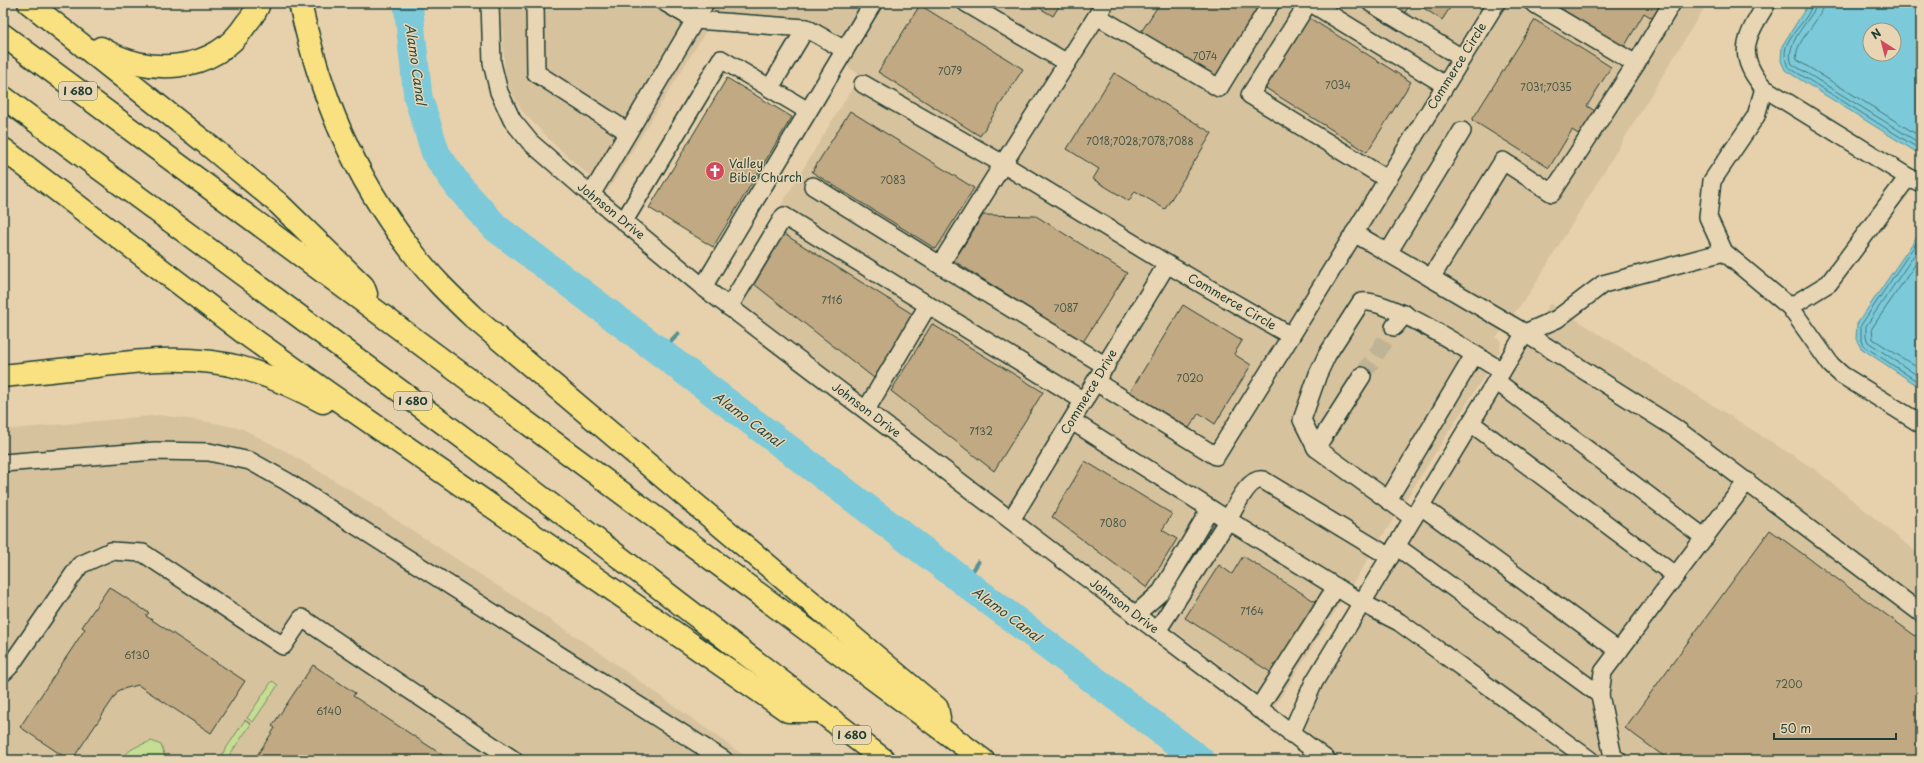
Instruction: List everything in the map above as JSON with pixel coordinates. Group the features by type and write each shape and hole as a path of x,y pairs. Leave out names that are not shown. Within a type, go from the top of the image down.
{"highway":[{"path":"32,5 112,55 134,64 163,67 187,65 215,54 240,34 259,3"},
{"path":"300,3 310,50 343,140 362,178 386,216 411,251 440,285 473,317 937,708 941,729"},
{"path":"32,5 278,203 363,286 370,306"},
{"name":"I 680","path":"6,38 983,760"},
{"name":"I 680","path":"3,97 477,448 884,760"},
{"path":"3,149 243,332 457,484 788,711 820,711"},
{"path":"3,376 136,361 171,359 205,361 239,367 269,377 322,402 457,484"}],"street":[{"name":"Johnson Drive","path":"490,3 492,63 499,92 512,120 530,142 591,195 703,287 1327,760"},
{"path":"535,3 536,73 628,132"},
{"path":"666,3 695,20 806,28 845,50"},
{"path":"591,195 705,3"},
{"path":"703,287 873,3"},
{"path":"966,3 1066,63"},
{"path":"940,265 1101,9 1219,88 1271,3"},
{"path":"1308,3 1250,95 1387,179"},
{"path":"1311,3 1445,85"},
{"path":"1371,3 1462,58"},
{"name":"Commerce Circle","path":"863,84 1003,164 1168,264 1291,336 1496,3"},
{"path":"1533,3 1636,64"},
{"path":"1430,278 1503,161 1552,193 1636,64 1672,3"},
{"path":"1767,3 1749,33 1745,52 1755,78 1764,88 1914,180 1829,283 1790,307"},
{"path":"770,88 806,28"},
{"path":"624,221 721,59 808,111"},
{"path":"1764,88 1756,116 1712,181 1708,217 1724,252 1790,307 1831,365 1842,375 1921,424"},
{"path":"1388,253 1462,131"},
{"path":"813,186 1106,366"},
{"path":"729,306 784,216 1084,401"},
{"path":"1354,233 1525,333 1675,428 1921,613"},
{"path":"1291,734 1314,682 1525,333 1557,319 1603,284 1724,252"},
{"name":"Commerce Drive","path":"1011,520 1168,264"},
{"path":"1619,651 1417,512 1388,500 1316,448 1302,420 1318,374 1327,355 1361,302 1368,300 1400,321 1474,355 1705,538"},
{"path":"866,410 928,305"},
{"path":"1096,382 1216,456 1291,336"},
{"path":"1388,500 1474,355"},
{"path":"1316,448 1362,376"},
{"path":"1072,421 1362,603 1399,622 1590,760"},
{"path":"1471,423 1676,576"},
{"path":"3,463 155,451 209,452 250,461 286,480 724,760"},
{"path":"1157,631 1250,484 1256,480 1263,480 1393,551 1600,695"},
{"path":"1614,759 1600,695 1603,672 1747,481"},
{"path":"1135,615 1161,592 1210,508"},
{"path":"3,673 10,666 80,566 111,551 143,553 283,646 302,618 514,760"},
{"path":"1258,708 1336,586"}],"shaded area":[{"path":"501,3 1707,3 1531,291 1496,338 1501,340 1500,351 1275,706 726,296 860,75 794,29 706,31 607,192 557,147 521,110 505,80"},
{"path":"1550,303 1816,470 1921,556 1921,760 1342,760 1297,727"},
{"path":"160,415 210,422 243,429 287,452 347,488 589,645 750,760 3,760 3,430"}],"green space":[{"path":"272,681 278,685 253,722 247,718"},
{"path":"245,720 251,724 226,760 221,756"},
{"path":"152,741 161,745 166,760 122,760 131,750"}],"water":[{"path":"1809,3 1921,3 1921,155 1785,70 1781,61 1782,46"},
{"path":"1921,231 1921,388 1861,348 1856,339 1857,324"}],"building":[{"path":"1031,3 1061,3 1053,16"},
{"path":"1160,3 1265,3 1217,79 1141,32"},
{"path":"1381,3 1412,3 1402,16"},
{"path":"1416,3 1453,3 1442,20"},
{"path":"1546,3 1666,3 1655,20 1644,13 1623,49"},
{"path":"920,5 1023,69 980,136 878,72"},
{"path":"1308,17 1411,82 1367,152 1264,87"},
{"path":"1535,20 1611,67 1587,106 1598,113 1583,137 1572,130 1549,168 1472,120"},
{"path":"1114,73 1212,133 1165,209 1135,191 1129,201 1093,179 1099,169 1067,149"},
{"name":"Valley Bible Church","path":"727,78 792,117 713,247 649,208"},
{"path":"850,111 974,188 936,249 812,172"},
{"path":"983,215 1036,216 1127,273 1083,342 954,261"},
{"path":"784,234 914,315 874,378 754,284"},
{"path":"1183,305 1242,341 1234,354 1251,365 1215,424 1199,413 1189,428 1130,392"},
{"path":"932,324 1043,392 994,471 891,391"},
{"path":"1085,461 1172,514 1162,530 1177,539 1147,588 1052,517"},
{"path":"1770,530 1921,640 1921,760 1669,760 1625,728"},
{"path":"1243,556 1319,604 1275,675 1185,618 1219,565 1232,574"},
{"path":"109,587 149,613 146,616 245,681 211,733 138,685 119,690 72,760 69,760 20,727 85,629 82,627"},
{"path":"313,665 355,693 353,696 450,760 254,760 275,728 272,726"}],"waterway":[{"name":"Alamo Canal","path":"408,3 418,97 436,154 459,187 496,228 1200,760"},
{"path":"660,352 678,334"},
{"path":"965,582 978,562"}],"tunnel":[{"path":"1362,376 1394,327"}],"place":[{"name":"Valley Bible Church","path":"715,171"}]}
